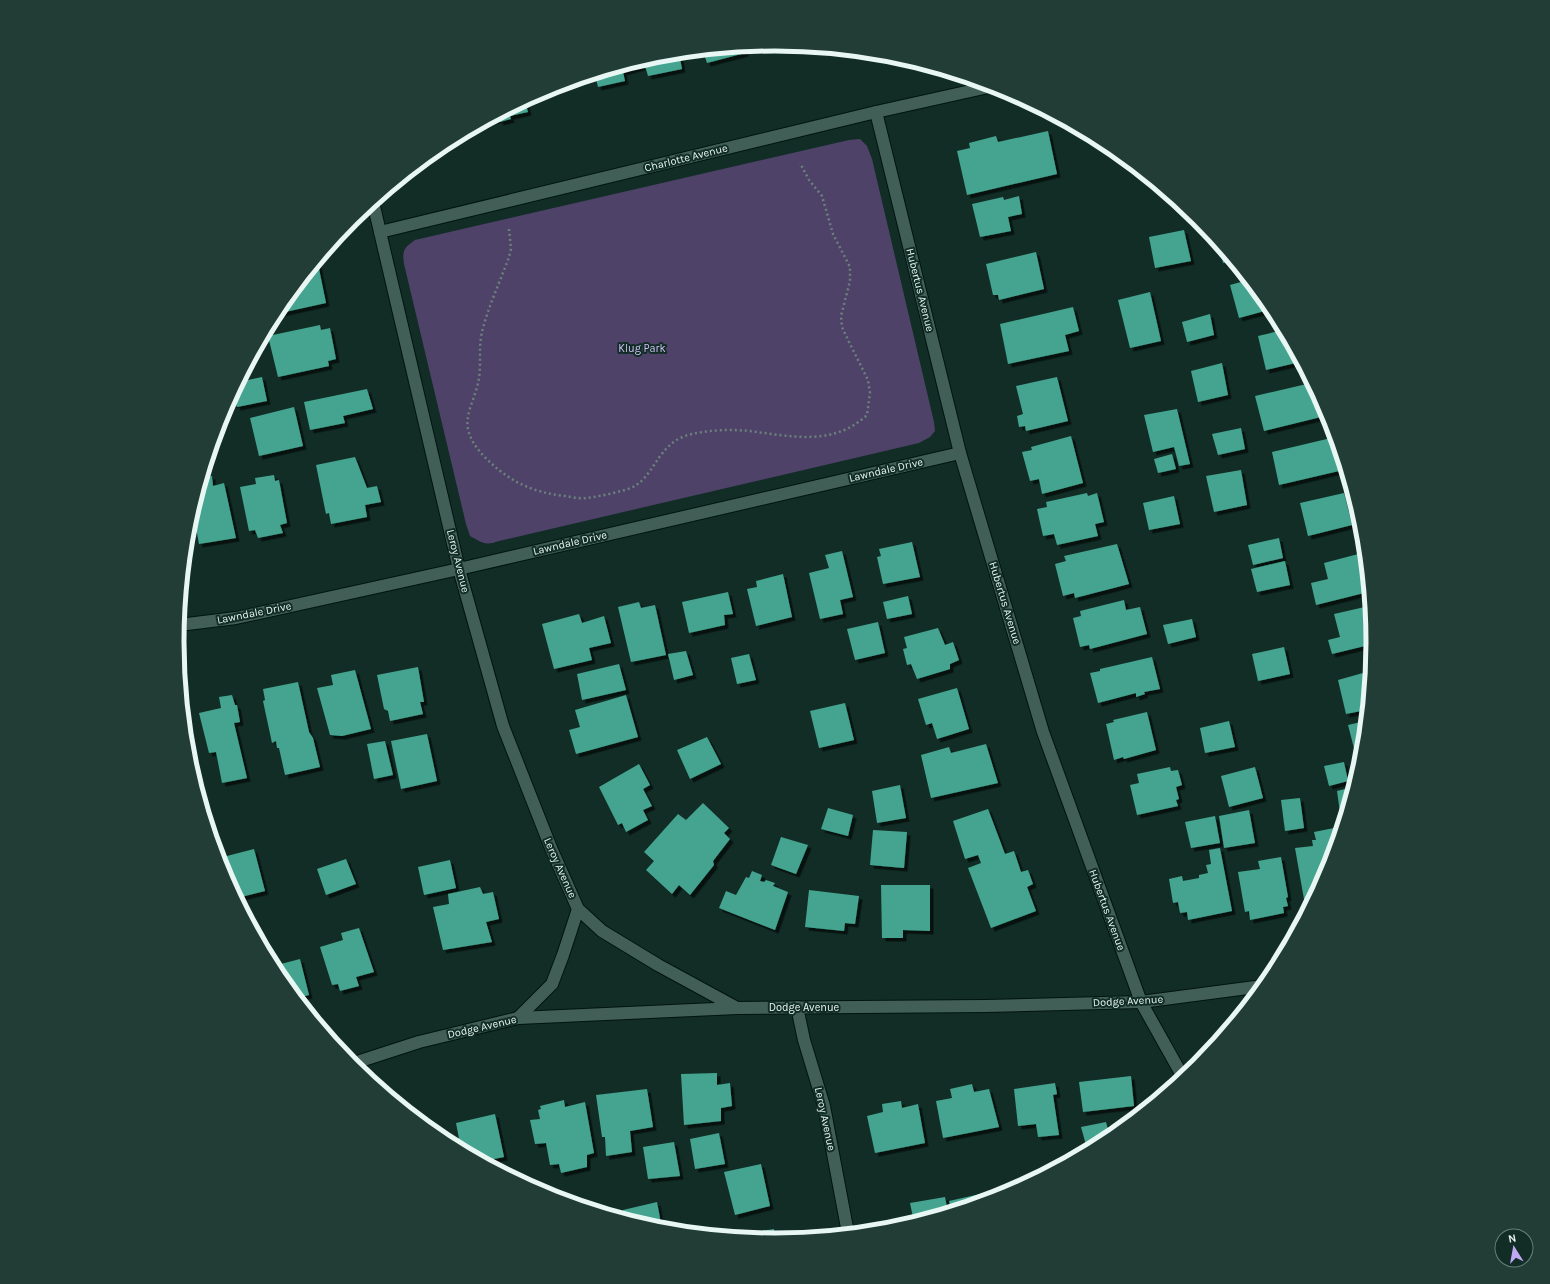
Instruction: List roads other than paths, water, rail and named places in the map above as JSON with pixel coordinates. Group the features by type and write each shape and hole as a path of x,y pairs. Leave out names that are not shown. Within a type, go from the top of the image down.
{"street":[{"name":"Charlotte Avenue","path":"380,232 876,112 982,89"},
{"name":"Hubertus Avenue","path":"876,112 960,453 1043,732 1141,1002 1180,1072"},
{"name":"Leroy Avenue","path":"374,208 459,569 503,726 551,848 578,909 602,931 658,965 737,1008"},
{"name":"Lawndale Drive","path":"184,624 236,618 459,569 960,453"},
{"name":"Leroy Avenue","path":"518,1018 552,984 578,909"},
{"name":"Dodge Avenue","path":"359,1062 419,1042 518,1018 737,1008 994,1006 1141,1002 1254,987"},
{"name":"Leroy Avenue","path":"797,1007 804,1040 824,1106 847,1229"}],"park label":[{"name":"Klug Park","path":"642,348"}]}
